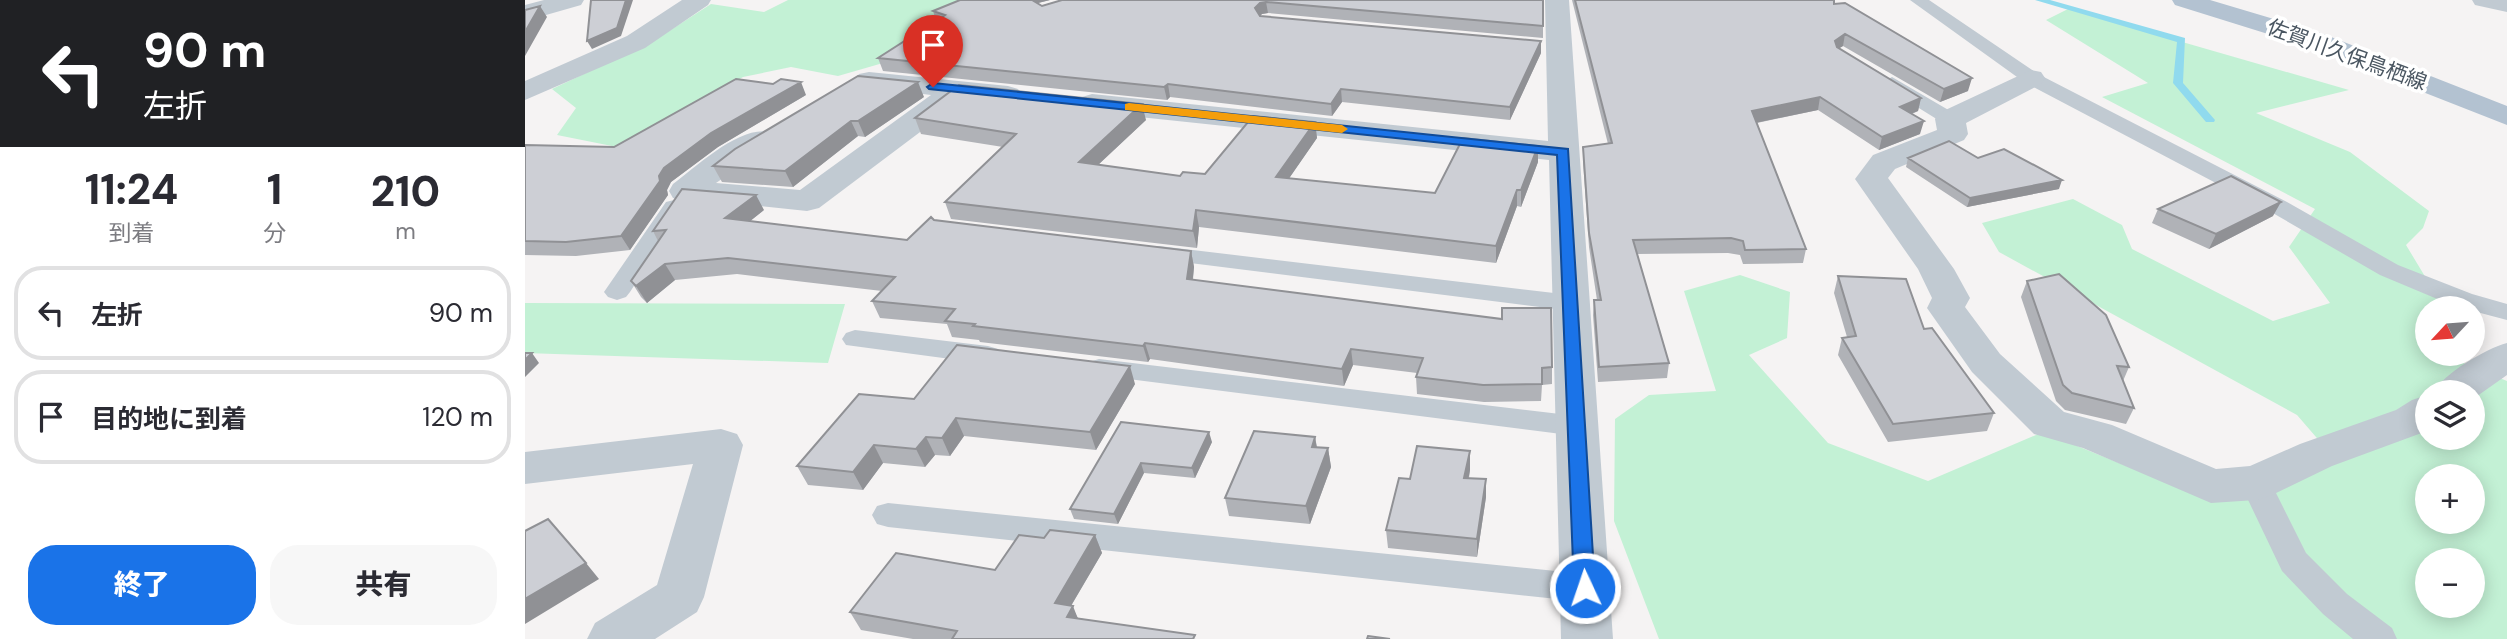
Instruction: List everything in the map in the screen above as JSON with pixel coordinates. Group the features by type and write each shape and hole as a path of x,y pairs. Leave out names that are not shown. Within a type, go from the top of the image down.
{"main road":[{"name":"佐賀川久保鳥栖線","path":"2184,0 2312,39 2507,116"}],"street":[{"path":"525,13 572,0"},
{"path":"525,91 636,42 699,0"},
{"path":"1557,0 1553,46 1563,152 1587,639"},
{"path":"2484,0 2507,5"},
{"path":"2031,78 1950,119 1954,134 1884,162 1871,179 1892,203 1915,240 1942,275 1951,298 1946,308 1986,363 2049,423 2097,436 2167,464 2211,486 2256,483 2316,455 2415,418"},
{"path":"848,86 859,79 1563,152"},
{"path":"684,191 807,201 958,89"},
{"path":"684,191 731,156 778,128"},
{"path":"2471,380 2507,356"},
{"path":"525,468 721,445 679,597 613,639"}],"lane":[{"path":"1918,0 2031,78 2163,149 2279,206 2389,270 2463,300 2507,312"},
{"path":"1879,75 1950,119"},
{"path":"617,292 684,191"},
{"path":"1129,250 1571,303"},
{"path":"855,339 1008,357"},
{"path":"1077,366 1577,426"},
{"path":"2256,483 2294,562 2335,604 2379,639"},
{"path":"888,515 1585,588"}],"green space":[{"path":"788,0 967,0 940,14 883,63 838,76 791,67 743,77 617,147 557,135 576,108 552,89 652,42 711,4 764,12"},
{"path":"2068,9 2349,90 2256,113 2350,152 2429,211 2423,228 2406,245 2437,296 2415,296 2415,366 2471,366 2507,381 2507,639 1659,639 1614,521 1615,419 1649,395 1716,391 1684,291 1740,275 1790,292 1787,338 1749,355 1828,443 1928,481 2043,432 2200,496 2335,459 2297,415 1999,252 1982,223 2073,199 2122,225 2132,249 2273,321 2330,303 2289,247 2315,209 2102,97 2148,83 2046,20"},
{"path":"525,303 845,304 828,363 525,353"}],"building":[{"path":"591,0 626,0 617,28 587,41"},
{"path":"960,0 1032,0 1042,6 1062,0 1543,0 1543,26 1266,2 1255,8 1260,16 1541,41 1510,107 1341,89 1331,104 1168,84 1164,87 878,58 945,15 933,11"},
{"path":"1575,0 1834,0 1834,4 1845,3 1972,78 1944,89 1845,34 1835,41 1837,47 1921,98 1900,107 1924,121 1882,137 1820,97 1752,111 1806,249 1745,250 1743,241 1731,238 1633,240 1669,363 1599,367 1594,300 1601,300 1589,233 1583,147 1612,143"},
{"path":"540,6 525,32 525,10"},
{"path":"858,76 918,82 858,121 851,121 785,171 713,166 735,149"},
{"path":"736,79 773,84 781,79 801,82 711,133 664,168 659,176 660,181 621,236 566,242 525,241 525,145 614,147"},
{"path":"959,85 1142,104 1079,162 1180,176 1183,172 1205,174 1253,116 1315,122 1276,177 1435,193 1463,138 1538,146 1521,190 1517,190 1496,246 1196,210 1193,231 945,202 1016,134 915,118"},
{"path":"1949,141 1978,158 2004,149 2062,180 1970,198 1908,158"},
{"path":"2231,176 2281,202 2216,234 2158,209"},
{"path":"682,189 756,195 725,218 907,240 931,217 934,220 1191,251 1187,279 1502,319 1502,308 1551,308 1552,367 1542,368 1542,384 1483,385 1416,377 1423,358 1351,349 1342,369 1145,343 1143,346 973,326 975,324 945,321 955,309 872,301 895,277 728,258 665,264 636,286 631,281 666,230 653,231"},
{"path":"2059,274 2106,315 2129,367 2117,366 2134,408 2072,393 2063,385 2027,281"},
{"path":"1838,276 1906,279 1924,329 1932,328 1994,413 1893,424 1842,338 1856,336"},
{"path":"957,345 1130,366 1090,432 956,418 942,438 926,437 916,449 874,445 853,472 797,466 859,394 914,399"},
{"path":"1121,422 1209,432 1192,468 1141,463 1114,514 1070,509"},
{"path":"1254,431 1315,437 1312,447 1328,448 1306,506 1225,498"},
{"path":"1417,446 1470,451 1464,478 1486,479 1477,539 1386,530 1399,478 1410,479"},
{"path":"548,519 586,563 525,599 525,531"},
{"path":"1050,530 1095,535 1055,603 1073,606 1067,617 1195,635 1193,639 952,639 957,631 850,612 896,553 995,570 1019,535 1044,538"},
{"path":"1368,636 1390,639 1367,639"}],"waterway":[{"path":"2040,0 2182,40 2178,83 2210,120"}],"slow traffic":[{"path":"1129,107 1342,129"}],"route":[{"path":"933,87 1563,152 1585,588"}]}
